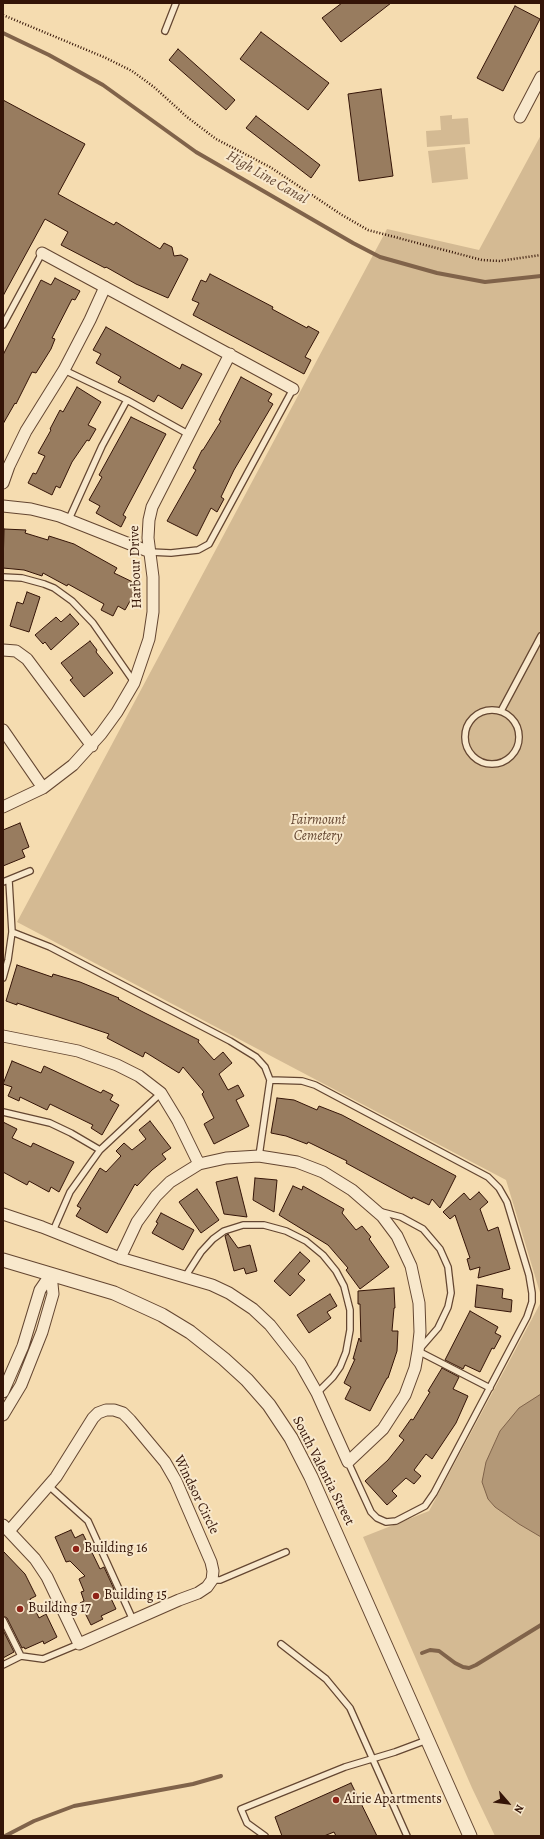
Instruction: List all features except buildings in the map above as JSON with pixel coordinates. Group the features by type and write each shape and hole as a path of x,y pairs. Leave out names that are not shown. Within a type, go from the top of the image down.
{"street":[{"path":"520,117 541,77"},
{"path":"42,252 293,389"},
{"path":"3,483 9,466 26,431 64,370 105,287"},
{"name":"Harbour Drive","path":"3,807 43,788 66,770 92,746 111,721 134,683 148,639 152,612 153,577 148,526 152,507 230,354"},
{"path":"3,506 31,509 69,519 150,552"},
{"path":"3,650 16,651 27,659 92,746"},
{"path":"3,730 43,788"},
{"path":"3,1036 63,1047 101,1059 133,1072 161,1093 178,1121 198,1164"},
{"path":"3,1214 53,1231 120,1258 185,1277 224,1291 260,1315 292,1353 317,1393 348,1462 374,1439 392,1418 410,1382 418,1351 420,1315 415,1280 401,1244 392,1229 376,1210 352,1190 323,1172 297,1162 259,1156 226,1158 198,1164 170,1182 156,1196 137,1222 120,1258"},
{"name":"South Valentia Street","path":"3,1260 128,1299 176,1323 224,1358 247,1380 269,1405 291,1438 311,1478 470,1836"},
{"path":"3,1392 18,1357 40,1290 51,1274"},
{"path":"3,1415 15,1398 31,1362 53,1294 51,1274"},
{"name":"Windsor Circle","path":"6,1528 49,1486 93,1418 98,1413 106,1410 114,1410 122,1413 139,1430 165,1462 176,1481 211,1562 213,1571 212,1580"},
{"path":"6,1528 35,1559 47,1577 79,1644 198,1593 207,1587 212,1580"}],"lane":[{"path":"165,31 176,3"},
{"path":"3,324 42,252"},
{"path":"64,370 127,400 188,434"},
{"path":"150,552 171,553 198,550 209,544 293,389"},
{"path":"69,519 102,446 127,400"},
{"path":"3,577 22,578 44,584 54,588 72,601 93,623 134,683"},
{"path":"501,711 541,636"},
{"path":"492,709 501,711 512,718 519,730 520,739 518,748 513,756 496,764 487,764 478,761 471,755 467,748 465,731 468,723 474,716 483,711 492,709"},
{"path":"3,978 8,960 12,932 6,881 30,871"},
{"path":"12,932 50,947 246,1049 256,1057 265,1067 270,1080 259,1156"},
{"path":"270,1080 302,1081 315,1085 483,1175 499,1188 507,1202 529,1275 532,1302 527,1317 431,1498 417,1511 392,1522 377,1518 371,1512 348,1462"},
{"path":"53,1231 70,1192 100,1150 161,1093"},
{"path":"3,1112 50,1123 72,1133 100,1150"},
{"path":"376,1210 401,1217 422,1229 440,1249 448,1267 451,1289 448,1307 438,1328 418,1351 490,1388"},
{"path":"185,1277 201,1252 213,1238 224,1231 243,1225 264,1225 286,1231 306,1241 322,1255 336,1271 344,1286 350,1310 350,1330 346,1352 340,1367 333,1377 317,1393"},
{"path":"18,1357 31,1362"},
{"path":"49,1486 88,1521 133,1620"},
{"path":"212,1580 220,1580 286,1552"},
{"path":"3,1620 21,1656"},
{"path":"3,1666 21,1656 43,1659 79,1644"},
{"path":"282,1644 319,1673 335,1689 355,1718 407,1836"},
{"path":"265,1836 247,1823 241,1809 345,1767 427,1740"}],"path":[{"path":"3,15 106,58 132,71 150,84 186,117 216,139 270,167 336,211 368,230 482,260 499,260 541,254"}],"green space":[{"path":"452,115 452,119 468,118 470,144 427,147 426,131 441,130 440,116"},
{"name":"Fairmount Cemetery","path":"541,135 541,1296 506,1180 17,922 387,229 479,250"},
{"path":"465,147 468,179 432,183 428,151"},
{"path":"541,1302 541,1836 495,1836 472,1788 363,1537 429,1511"}],"shaded area":[{"path":"541,1394 541,1537 495,1507 488,1499 482,1482 486,1462 500,1431 519,1408"}],"waterway":[{"name":"High Line Canal","path":"3,33 49,55 103,85 196,152 353,243 380,257 437,273 485,282 541,276"},
{"path":"422,1653 430,1650 439,1651 455,1663 469,1668 541,1625"},
{"path":"5,1836 34,1821 74,1806 193,1784 221,1776"}],"place":[{"name":"Building 16","path":"76,1549"},
{"name":"Building 15","path":"96,1596"},
{"name":"Building 17","path":"20,1609"},
{"name":"Airie Apartments","path":"336,1800"}]}
